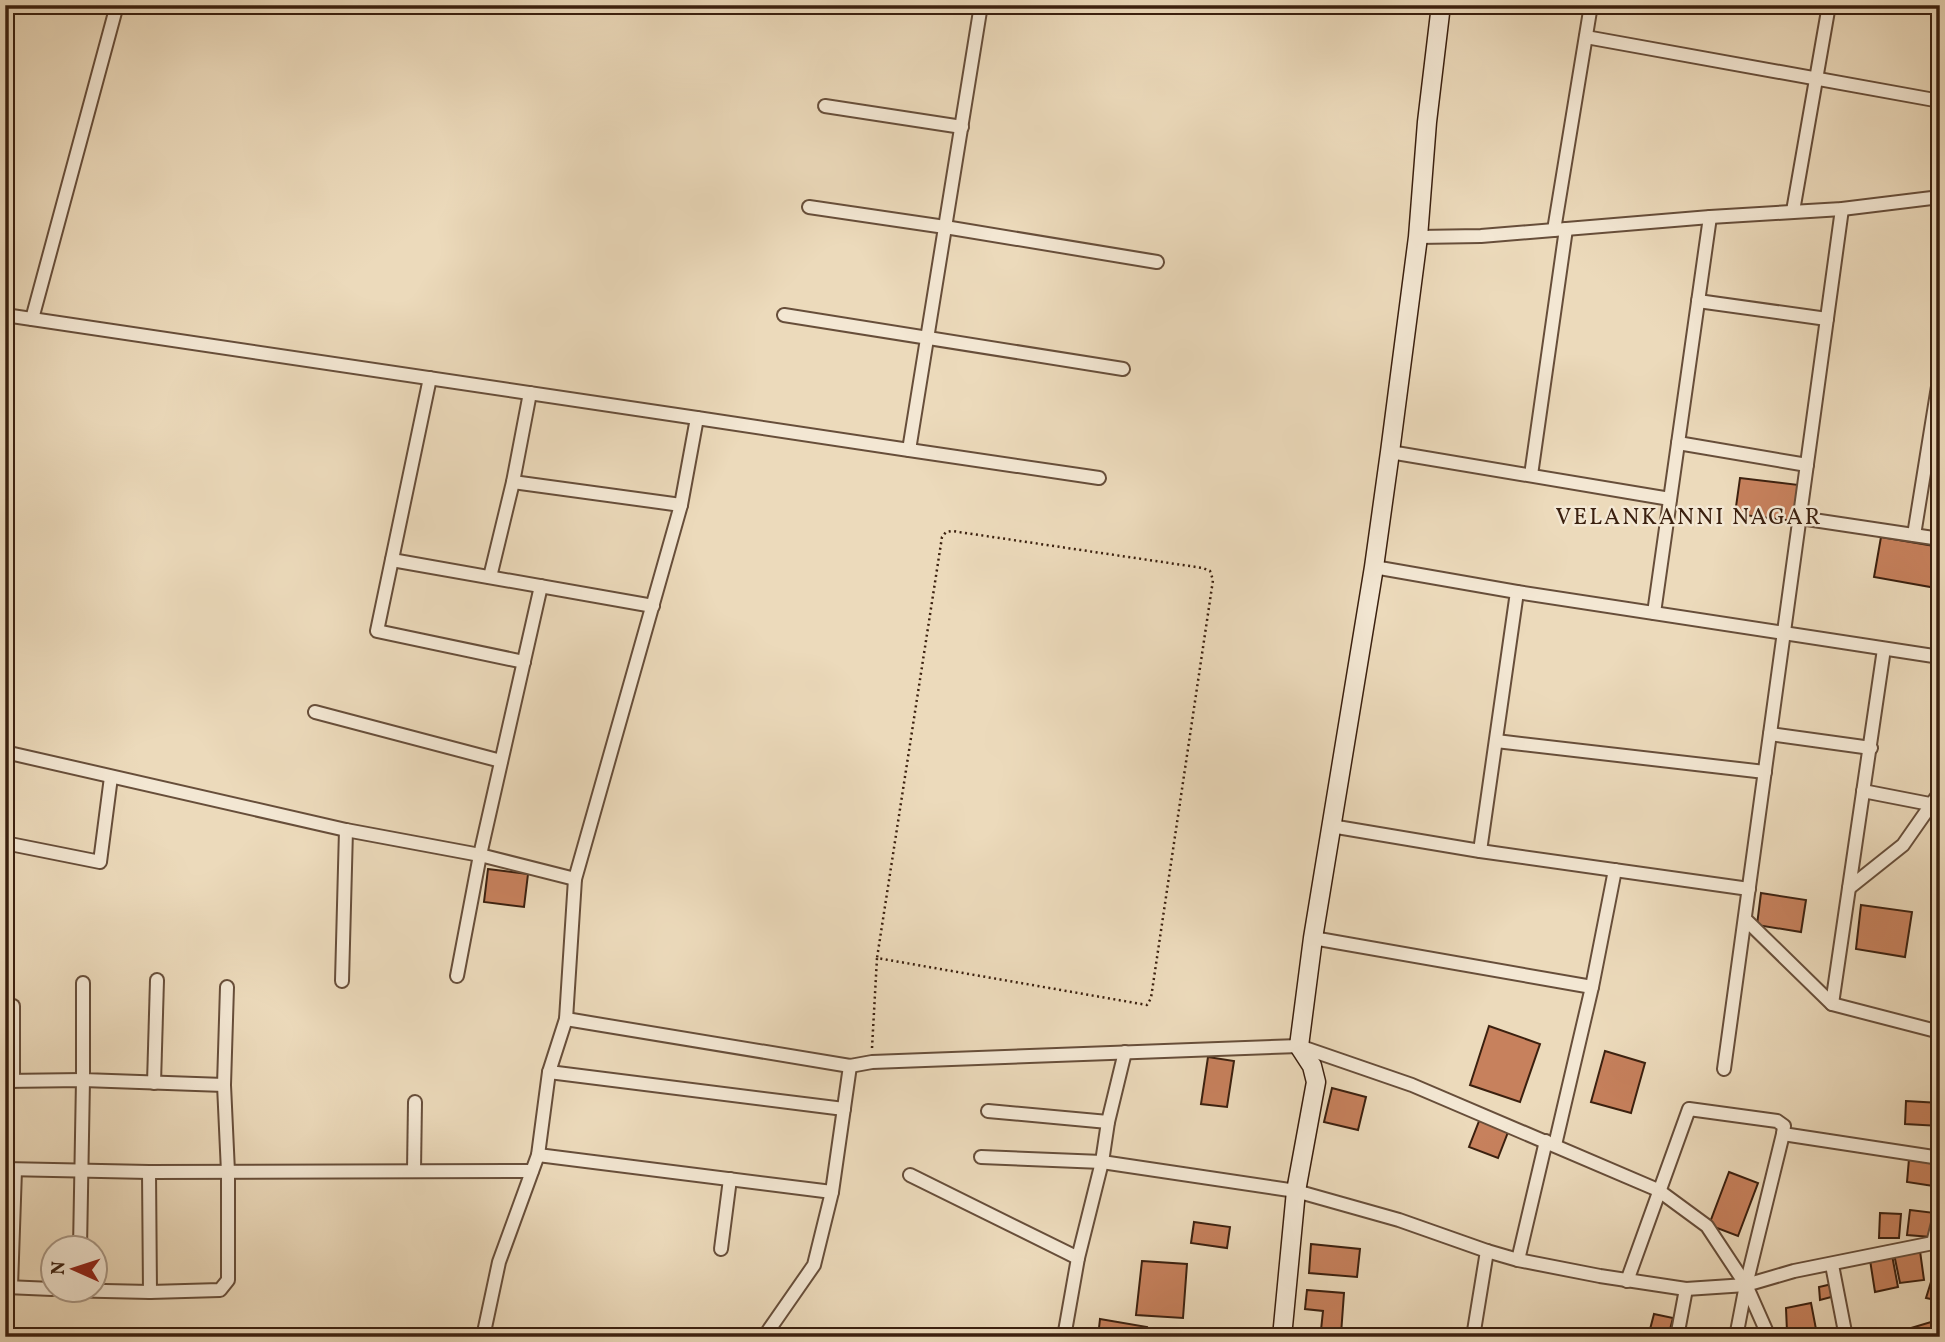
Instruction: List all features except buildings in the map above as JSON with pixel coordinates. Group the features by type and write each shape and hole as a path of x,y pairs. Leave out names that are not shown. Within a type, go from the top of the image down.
{"main road":[{"path":"1282,1337 1296,1191 1316,1082 1312,1066 1299,1046 1313,937 1374,567 1390,452 1418,237 1427,122 1441,5"}],"street":[{"path":"32,319 117,5"},
{"path":"909,450 981,5"},
{"path":"1531,475 1560,229 1591,5"},
{"path":"1793,211 1829,5"},
{"path":"1586,37 1940,101"},
{"path":"825,106 962,127"},
{"path":"1418,237 1481,236 1710,216 1842,209 1940,197"},
{"path":"809,207 1157,262"},
{"path":"1724,1069 1842,209"},
{"path":"1654,613 1710,216"},
{"path":"1698,301 1827,319"},
{"path":"5,315 1099,478"},
{"path":"784,316 1123,369"},
{"path":"1914,535 1940,374"},
{"path":"430,379 377,631 524,662"},
{"path":"490,577 513,482 530,393"},
{"path":"483,1337 499,1262 538,1155 549,1072 566,1019 575,879 681,505 697,418"},
{"path":"1678,443 1807,464"},
{"path":"1390,452 1670,499"},
{"path":"513,482 681,505"},
{"path":"1800,518 1940,538"},
{"path":"392,559 653,606"},
{"path":"1374,567 1517,592 1940,657"},
{"path":"457,976 480,855 541,586"},
{"path":"1480,851 1517,592"},
{"path":"1832,1004 1884,649"},
{"path":"314,712 501,761"},
{"path":"1770,734 1871,748"},
{"path":"1496,741 1765,772"},
{"path":"5,752 346,830 480,855 575,879"},
{"path":"5,844 100,862 111,777"},
{"path":"1863,791 1935,805"},
{"path":"1849,888 1903,845 1935,805 1940,792"},
{"path":"1331,825 1480,851 1749,890"},
{"path":"342,981 346,830"},
{"path":"1518,1260 1592,987 1615,870"},
{"path":"1745,919 1832,1004 1940,1032"},
{"path":"1313,937 1592,987"},
{"path":"155,1083 157,981"},
{"path":"81,1234 83,983"},
{"path":"108,1291 220,1290 226,1286 228,1172 224,1085 227,987"},
{"path":"13,1006 9,1081 83,1080 224,1085"},
{"path":"566,1019 850,1066 872,1062 1299,1046 1412,1086 1658,1190 1707,1226 1746,1285 1769,1337"},
{"path":"1065,1337 1078,1258 1125,1052"},
{"path":"764,1337 814,1265 832,1192 850,1066"},
{"path":"549,1072 844,1109"},
{"path":"414,1170 415,1102"},
{"path":"1627,1281 1689,1109 1777,1121 1784,1126 1783,1134 1736,1337"},
{"path":"988,1111 1108,1122"},
{"path":"1783,1134 1940,1158"},
{"path":"538,1155 832,1192"},
{"path":"981,1157 1102,1161 1296,1191 1399,1220 1518,1260 1627,1281 1686,1289 1746,1285 1794,1271 1933,1243 1940,1215"},
{"path":"38,1288 8,1287 10,1170 533,1171"},
{"path":"149,1172 150,1292"},
{"path":"911,1175 1078,1258"},
{"path":"721,1249 730,1179"},
{"path":"1475,1337 1487,1251"},
{"path":"1832,1265 1846,1337"},
{"path":"1677,1337 1686,1289"}],"path":[{"path":"872,1062 877,958 942,537 946,532 952,531 1210,571 1213,580 1151,998 1147,1005 877,958"}],"district":[{"name":"VELANKANNI NAGAR","path":"1689,518"}]}
